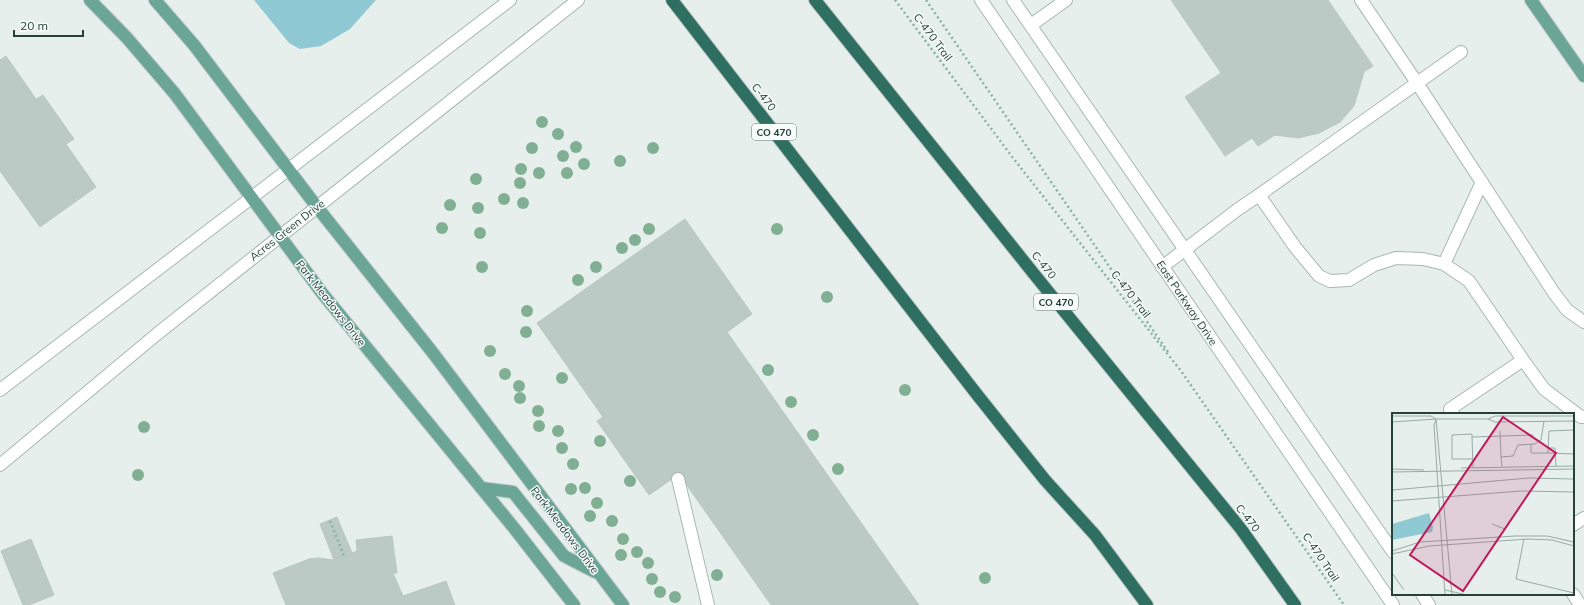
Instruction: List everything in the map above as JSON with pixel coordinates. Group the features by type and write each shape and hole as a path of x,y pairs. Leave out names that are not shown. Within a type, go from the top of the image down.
{"highway":[{"name":"C-470","path":"815,0 1034,274 1241,529 1295,605"},
{"name":"C-470","path":"676,4 980,398 1045,480 1095,535 1147,605"}],"main road":[{"name":"Park Meadows Drive","path":"90,0 127,38 175,94 322,294 481,488 574,605"},
{"name":"Park Meadows Drive","path":"155,0 194,45 317,207 433,353 623,605"},
{"path":"1531,0 1584,76"},
{"path":"481,488 513,492 564,556 598,573"}],"street":[{"path":"0,390 510,0"},
{"name":"Acres Green Drive","path":"0,465 152,338 578,0"},
{"name":"East Parkway Drive","path":"981,0 1393,605"},
{"path":"1013,0 1186,249 1392,551"},
{"path":"1031,25 1066,0"},
{"path":"1360,0 1417,82 1554,293 1567,310 1584,322"},
{"path":"1162,267 1259,195 1461,52"},
{"path":"1444,264 1482,182"},
{"path":"1259,195 1295,247 1319,276 1330,281 1349,280 1374,265 1396,258 1423,259 1444,264 1469,281 1544,389 1580,417 1584,418"},
{"path":"1452,413 1450,409 1523,360"},
{"path":"678,479 708,605"},
{"path":"1423,595 1429,605"},
{"path":"1574,595 1582,604"}],"path":[{"name":"C-470 Trail","path":"895,0 1013,158 1181,371 1344,605"},
{"path":"926,0 1181,371"},
{"path":"330,521 344,556"}],"water":[{"path":"254,0 376,0 350,29 321,46 300,49 289,43"}],"building":[{"path":"1171,0 1328,0 1373,66 1364,72 1354,106 1340,122 1319,133 1298,138 1275,135 1258,146 1252,138 1225,156 1185,97 1221,73"},
{"path":"6,56 36,99 43,95 74,139 66,144 96,187 40,227 0,171 0,60"},
{"path":"685,219 752,314 727,332 919,605 771,605 679,474 649,495 597,421 603,417 537,323"},
{"path":"337,517 352,553 334,560 320,524"},
{"path":"392,536 397,573 393,573 403,596 446,581 455,605 286,605 273,573 309,559 318,558 334,560 357,551 356,540"},
{"path":"31,539 54,595 29,605 23,605 1,551"}]}
